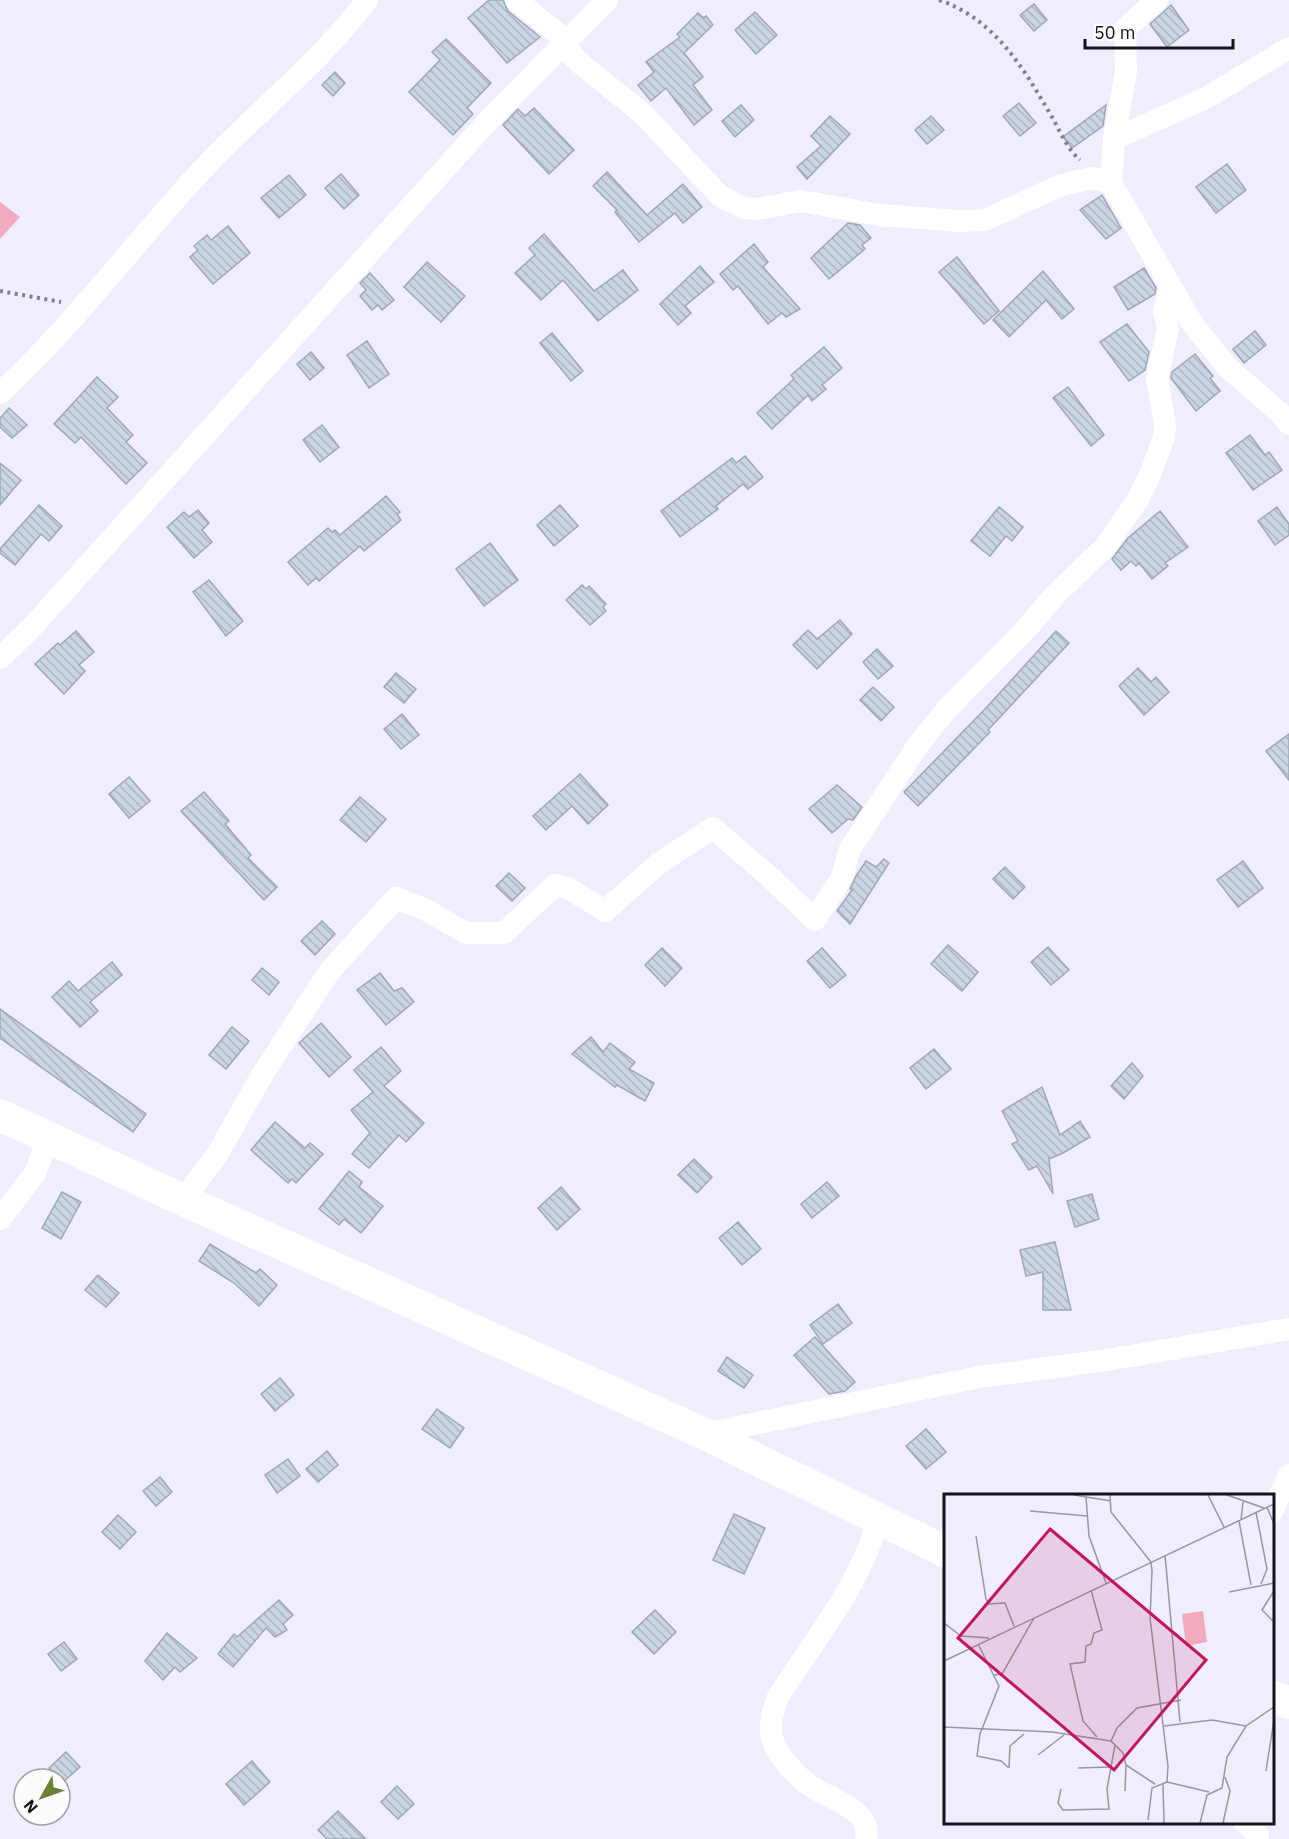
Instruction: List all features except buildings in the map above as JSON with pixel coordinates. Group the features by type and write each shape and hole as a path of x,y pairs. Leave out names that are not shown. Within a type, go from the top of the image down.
{"street":[{"path":"0,393 83,306 203,170 337,38 367,0"},
{"path":"516,0 567,41 573,58 642,113 720,196 744,208 758,209 800,201 880,215 960,221 985,220 1061,185 1106,181"},
{"path":"0,658 40,618 488,121 607,0"},
{"path":"1157,0 1125,29 1126,72 1106,181 1192,324 1222,361 1281,414 1289,424"},
{"path":"1114,139 1206,98 1289,48"},
{"path":"183,1200 218,1155 267,1066 329,972 396,898 426,910 466,933 504,933 555,885 568,888 604,911 658,864 713,828 771,878 814,920 842,877 850,849 918,745 972,683 1027,628 1056,594 1106,546 1138,499 1150,475 1164,436 1165,425 1157,378 1168,329 1164,310 1171,287"},
{"path":"0,1114 183,1200 705,1434 944,1552"},
{"path":"0,1219 35,1173 49,1137"},
{"path":"705,1434 979,1377 1101,1361 1289,1329"},
{"path":"1274,1508 1289,1475"},
{"path":"866,1839 865,1824 857,1813 839,1800 816,1790 791,1768 771,1735 771,1715 778,1697 855,1580 870,1549 878,1520"},
{"path":"1274,1697 1289,1703"}],"path":[{"path":"939,0 954,5 981,21 1014,56 1028,74 1074,155 1106,181"},
{"path":"0,291 83,306"}],"shaded area":[{"path":"0,202 20,217 0,239"}]}
